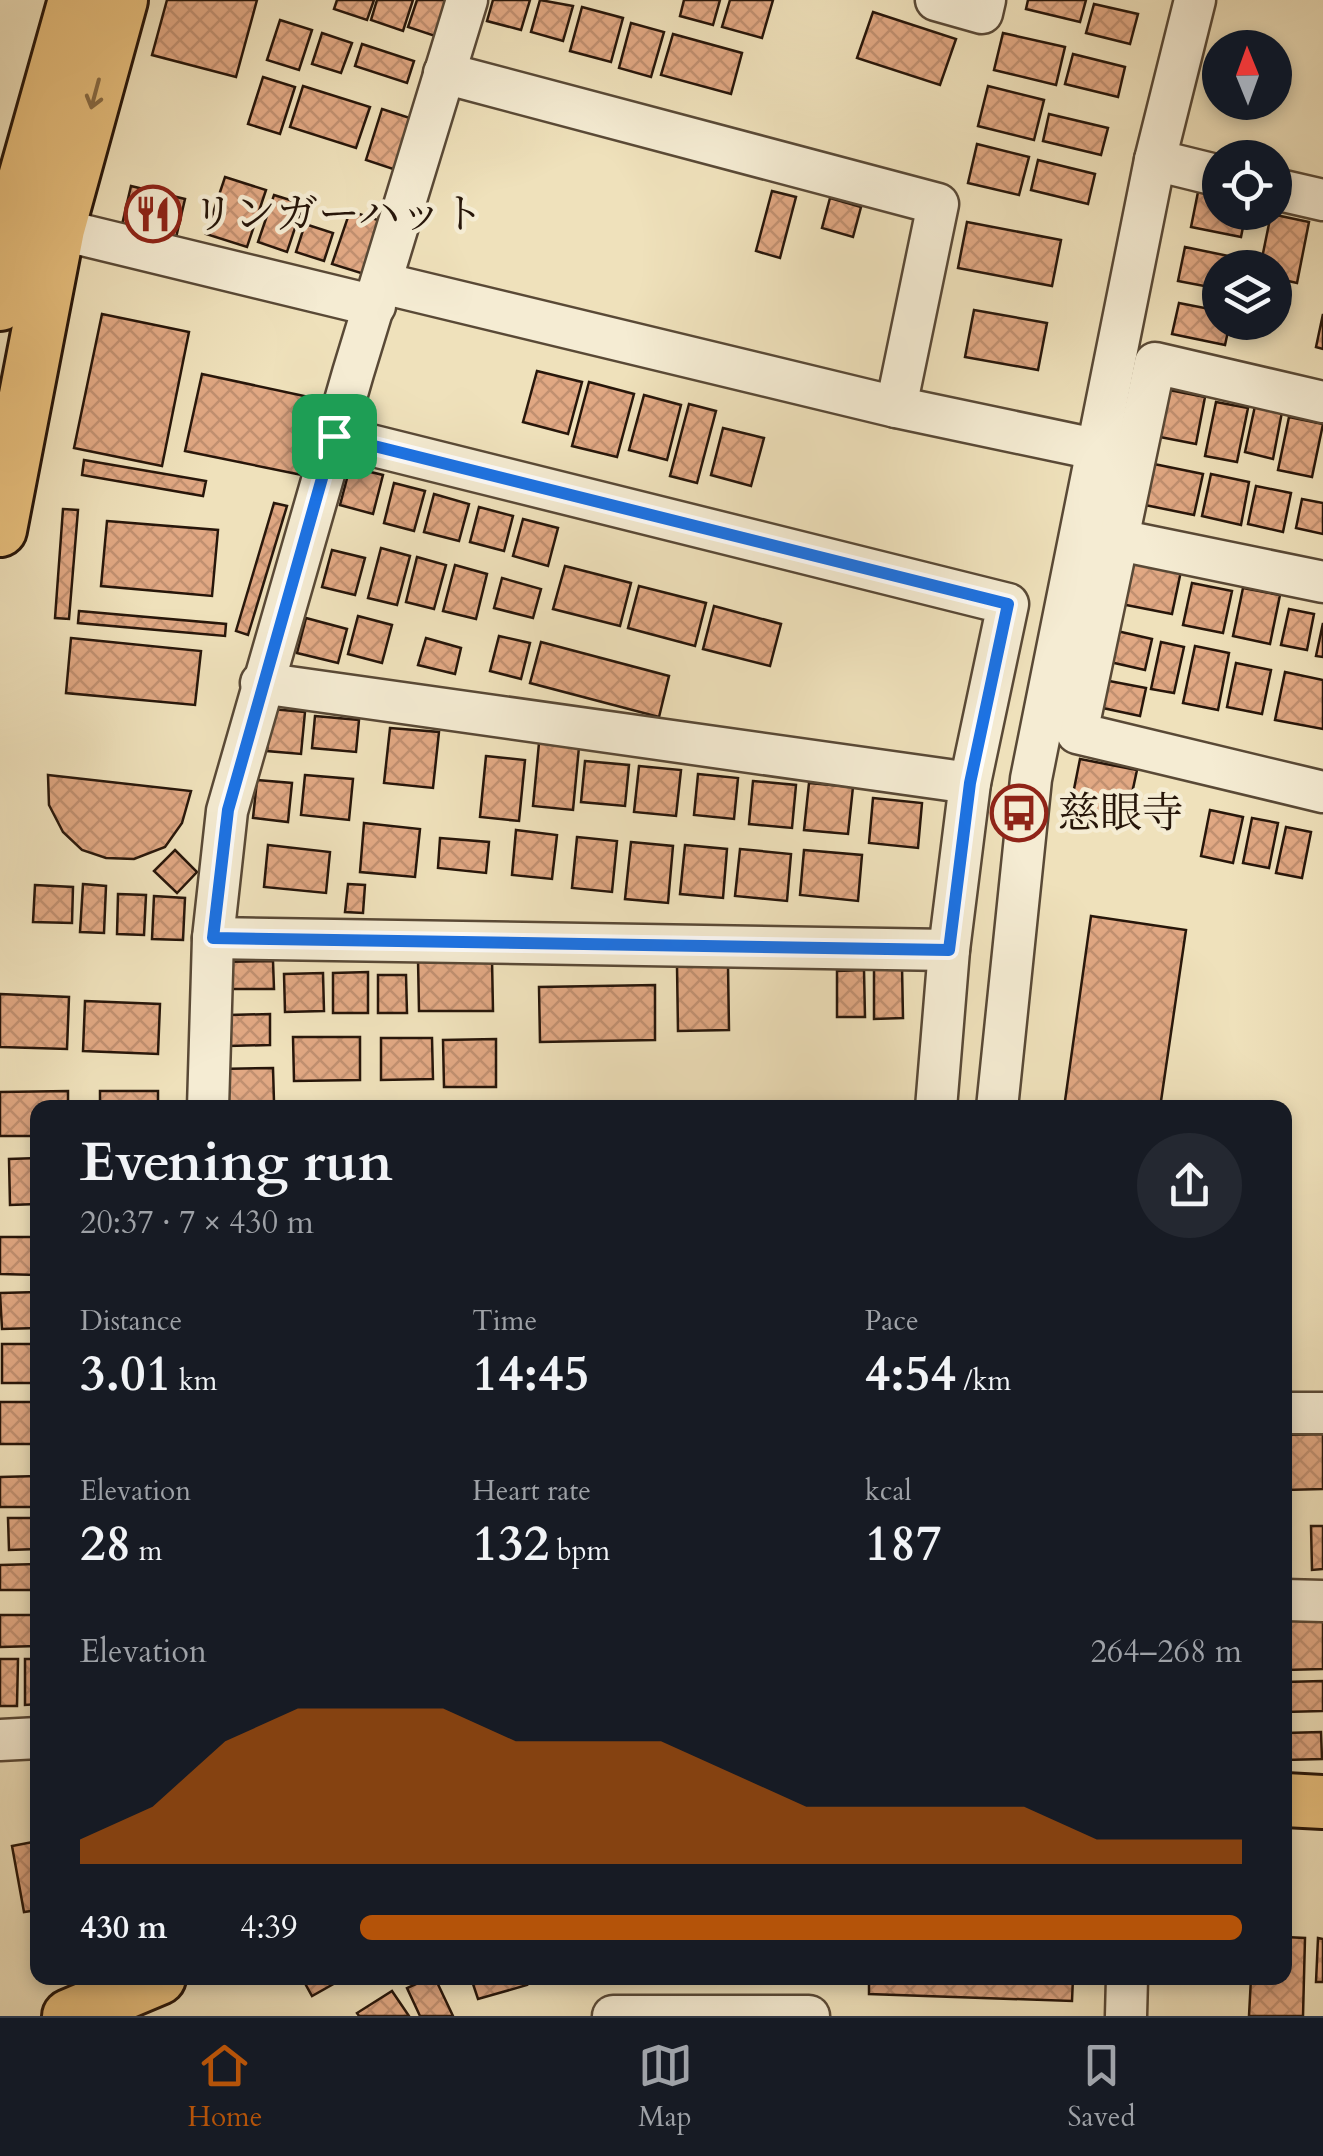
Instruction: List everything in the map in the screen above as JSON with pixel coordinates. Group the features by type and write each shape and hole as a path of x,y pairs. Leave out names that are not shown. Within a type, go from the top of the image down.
{"main road":[{"path":"0,304 75,0"},
{"path":"0,530 25,213 121,0"},
{"path":"1292,1800 1323,1802"},
{"path":"70,2016 143,1985"}],"street":[{"path":"208,1100 213,938 228,810 261,683 467,0"},
{"path":"936,0 982,13 985,0"},
{"path":"998,1100 1031,779 1094,449 1155,160 1195,0"},
{"path":"444,73 938,204 896,407"},
{"path":"1155,160 1202,172"},
{"path":"1292,193 1323,200"},
{"path":"25,213 1094,449"},
{"path":"1323,402 1155,363 1076,733 1323,792"},
{"path":"334,436 1008,604 970,783 949,950 937,1100"},
{"path":"1120,540 1323,582"},
{"path":"261,683 970,783"},
{"path":"213,938 949,950"},
{"path":"1292,1413 1323,1413"},
{"path":"1292,1600 1323,1601"},
{"path":"0,1740 30,1738"},
{"path":"1126,2016 1127,1985"},
{"path":"614,2016 752,2002 809,2016"}],"building":[{"path":"167,0 257,0 236,77 152,55"},
{"path":"337,0 374,0 367,20 334,9"},
{"path":"377,0 413,0 403,31 371,20"},
{"path":"417,0 453,0 441,38 408,27"},
{"path":"493,0 530,0 521,30 487,21"},
{"path":"540,0 573,6 563,41 531,32"},
{"path":"684,0 720,0 713,25 680,16"},
{"path":"730,0 773,0 762,38 722,27"},
{"path":"1028,0 1086,0 1080,22 1026,9"},
{"path":"1094,4 1138,14 1130,44 1086,33"},
{"path":"582,7 623,18 611,62 570,51"},
{"path":"873,12 956,39 940,85 857,58"},
{"path":"280,20 312,30 299,70 267,60"},
{"path":"631,23 664,32 651,77 619,68"},
{"path":"322,33 352,43 341,73 312,64"},
{"path":"1003,33 1065,47 1056,85 994,70"},
{"path":"673,34 742,53 731,94 661,75"},
{"path":"362,44 414,61 407,83 355,66"},
{"path":"1073,54 1125,67 1118,97 1065,84"},
{"path":"263,77 295,87 280,134 248,124"},
{"path":"303,86 370,107 356,148 290,127"},
{"path":"988,86 1044,100 1034,140 978,126"},
{"path":"382,109 413,119 396,170 366,160"},
{"path":"1049,114 1108,128 1101,155 1043,141"},
{"path":"977,144 1029,157 1019,195 968,183"},
{"path":"1038,160 1095,174 1088,204 1031,190"},
{"path":"225,177 266,190 247,247 206,234"},
{"name":"リンガーハット","path":"131,186 185,199 175,242 121,229"},
{"path":"772,191 796,197 780,258 756,251"},
{"path":"1198,192 1202,193 1202,229 1191,227"},
{"path":"274,195 303,204 287,252 258,242"},
{"path":"830,198 861,207 853,237 822,228"},
{"path":"350,211 381,221 364,274 332,264"},
{"path":"1292,218 1309,222 1297,283 1292,282 1292,250 1264,250 1268,230 1292,230"},
{"path":"967,222 1061,240 1052,286 958,268"},
{"path":"305,224 333,233 324,261 296,252"},
{"path":"1206,230 1242,230 1241,237"},
{"path":"1185,247 1202,251 1202,286 1178,281"},
{"path":"1179,303 1202,307 1202,340 1226,340 1225,345 1172,334"},
{"path":"974,310 1047,323 1038,370 965,357"},
{"path":"102,314 189,332 162,466 74,448"},
{"path":"1323,314 1323,349 1316,347"},
{"path":"537,371 582,382 568,434 523,422"},
{"path":"202,374 318,399 302,475 185,451"},
{"path":"589,382 634,394 617,457 572,446"},
{"path":"1169,390 1205,397 1196,444 1160,437"},
{"path":"644,395 681,405 667,460 629,450"},
{"path":"1216,402 1248,408 1237,462 1205,456"},
{"path":"689,404 716,411 697,483 670,476"},
{"path":"1255,406 1282,412 1273,459 1245,452"},
{"path":"1289,417 1323,424 1312,477 1278,470"},
{"path":"723,428 764,438 751,486 711,475"},
{"path":"84,460 206,481 203,496 82,475"},
{"path":"1154,464 1203,474 1194,515 1145,505"},
{"path":"350,467 383,475 373,514 340,505"},
{"path":"1211,474 1249,482 1241,525 1202,516"},
{"path":"394,483 425,491 414,531 384,523"},
{"path":"1256,486 1291,493 1283,532 1248,524"},
{"path":"434,494 469,504 459,541 424,532"},
{"path":"1302,499 1323,503 1323,534 1296,528"},
{"path":"274,503 287,506 248,635 236,631"},
{"path":"479,507 513,516 504,551 470,542"},
{"path":"63,509 78,510 69,619 55,618"},
{"path":"523,519 558,528 548,566 513,556"},
{"path":"107,521 218,530 212,596 101,586"},
{"path":"381,548 410,556 397,605 368,598"},
{"path":"332,550 365,558 355,595 322,587"},
{"path":"417,557 446,565 434,609 406,602"},
{"path":"1125,560 1181,571 1172,614 1116,603"},
{"path":"455,565 487,574 476,619 443,611"},
{"path":"565,566 631,583 620,626 553,609"},
{"path":"502,578 541,589 533,618 494,608"},
{"path":"1192,583 1232,591 1223,633 1183,625"},
{"path":"639,586 706,603 695,646 628,628"},
{"path":"1243,588 1280,595 1270,644 1233,636"},
{"path":"714,606 781,624 770,666 703,649"},
{"path":"1289,609 1314,614 1307,650 1281,645"},
{"path":"79,611 226,624 225,636 78,623"},
{"path":"358,616 392,625 382,663 348,654"},
{"path":"306,618 347,629 338,663 297,653"},
{"path":"1323,623 1323,657 1316,656"},
{"path":"1117,631 1152,639 1145,670 1110,662"},
{"path":"499,636 530,643 521,679 490,671"},
{"path":"71,638 201,651 195,705 66,693"},
{"path":"426,638 461,648 455,674 418,665"},
{"path":"541,642 669,676 659,717 530,683"},
{"path":"1161,642 1184,647 1174,693 1151,689"},
{"path":"1195,646 1229,653 1218,710 1183,703"},
{"path":"1236,663 1271,670 1262,714 1227,707"},
{"path":"1285,672 1323,680 1323,729 1275,720"},
{"path":"1104,680 1146,688 1140,716 1098,707"},
{"path":"271,709 305,712 301,754 267,751"},
{"path":"315,716 359,720 356,752 312,748"},
{"path":"390,728 439,732 433,788 384,783"},
{"path":"539,743 579,747 573,810 533,806"},
{"path":"486,756 525,760 519,821 480,817"},
{"path":"1080,759 1137,770 1125,826 1069,814"},
{"path":"585,761 629,765 625,806 581,802"},
{"path":"639,766 681,770 676,816 634,812"},
{"path":"698,774 738,778 734,819 694,815"},
{"path":"48,775 191,791 182,823 165,847 134,859 106,858 82,850 63,832 49,805"},
{"path":"305,775 353,779 349,820 301,815"},
{"path":"257,780 292,783 288,822 253,818"},
{"path":"753,781 796,785 792,828 749,824"},
{"path":"809,783 853,787 848,834 804,830"},
{"path":"873,798 922,803 918,848 869,843"},
{"path":"1210,810 1243,817 1233,863 1201,856"},
{"path":"1252,818 1278,823 1269,868 1243,863"},
{"path":"364,823 420,829 415,877 360,872"},
{"path":"1286,827 1311,832 1302,878 1276,873"},
{"path":"516,830 557,835 552,879 512,875"},
{"path":"577,837 617,841 612,892 572,888"},
{"path":"440,838 489,842 486,873 438,868"},
{"path":"631,842 673,846 668,903 625,899"},
{"path":"268,845 330,852 326,893 264,887"},
{"path":"685,845 727,849 723,898 680,894"},
{"path":"740,849 791,854 787,901 735,896"},
{"path":"175,850 197,872 177,893 154,871"},
{"path":"804,850 862,855 858,901 800,895"},
{"path":"83,884 106,886 104,933 80,932"},
{"path":"348,884 365,885 363,913 345,912"},
{"path":"35,885 73,887 72,923 33,922"},
{"path":"118,894 146,895 144,935 117,934"},
{"path":"154,896 185,898 183,940 152,939"},
{"path":"1091,916 1186,930 1161,1100 1065,1100"},
{"path":"418,959 492,959 493,1011 419,1011"},
{"path":"273,961 274,989 219,989 219,962"},
{"path":"728,965 729,1030 678,1031 677,966"},
{"path":"902,966 903,1018 874,1019 874,967"},
{"path":"864,970 865,1017 837,1017 837,971"},
{"path":"368,972 368,1013 333,1013 333,973"},
{"path":"323,973 324,1011 285,1012 284,974"},
{"path":"378,975 406,975 407,1013 378,1013"},
{"path":"655,985 655,1040 540,1042 539,987"},
{"path":"0,994 69,997 67,1049 0,1047"},
{"path":"85,1001 160,1004 158,1054 83,1051"},
{"path":"270,1014 270,1045 229,1046 229,1015"},
{"path":"293,1037 360,1037 360,1080 294,1081"},
{"path":"381,1038 432,1038 433,1079 381,1080"},
{"path":"496,1039 496,1087 444,1087 443,1040"},
{"path":"273,1068 274,1100 218,1100 218,1069"},
{"path":"68,1091 68,1100 30,1100 30,1136 0,1136 0,1092"},
{"path":"100,1091 158,1091 158,1100 100,1100"},
{"path":"30,1158 30,1204 10,1205 9,1159"},
{"path":"0,1237 30,1237 30,1275 0,1274"},
{"path":"30,1292 30,1328 2,1329 0,1293"},
{"path":"2,1344 30,1344 30,1383 2,1383"},
{"path":"0,1402 30,1402 30,1444 0,1444"},
{"path":"1323,1434 1323,1489 1292,1490 1292,1435"},
{"path":"30,1476 30,1507 0,1507 0,1477"},
{"path":"8,1518 30,1518 30,1549 9,1550"},
{"path":"1311,1526 1323,1526 1323,1569 1312,1570"},
{"path":"30,1564 30,1590 0,1590 0,1565"},
{"path":"0,1615 30,1615 30,1646 0,1647"},
{"path":"1323,1620 1323,1669 1292,1670 1292,1621"},
{"path":"0,1659 18,1659 17,1706 0,1706"},
{"path":"25,1659 30,1659 30,1705 25,1705"},
{"path":"1323,1681 1323,1711 1292,1712 1292,1682"},
{"path":"1321,1732 1322,1759 1292,1760 1292,1733"},
{"path":"30,1843 30,1911 24,1912 12,1846"},
{"path":"1292,1937 1305,1938 1303,2016 1249,2016 1251,1985 1292,1985"},
{"path":"1318,1938 1323,1939 1323,1982 1316,1982"},
{"path":"306,1985 332,1985 312,1996"},
{"path":"438,1985 453,2016 420,2016 407,1988"},
{"path":"473,1985 527,1985 478,1999"},
{"path":"869,1985 1073,1985 1072,2001 869,1994"},
{"path":"392,1991 409,2016 359,2016 357,2013"}],"place":[{"name":"リンガーハット","path":"153,214"},
{"name":"慈眼寺","path":"1019,813"}],"route":[{"path":"334,436 1008,604 970,783 949,950 213,938 228,810 334,436"}]}
